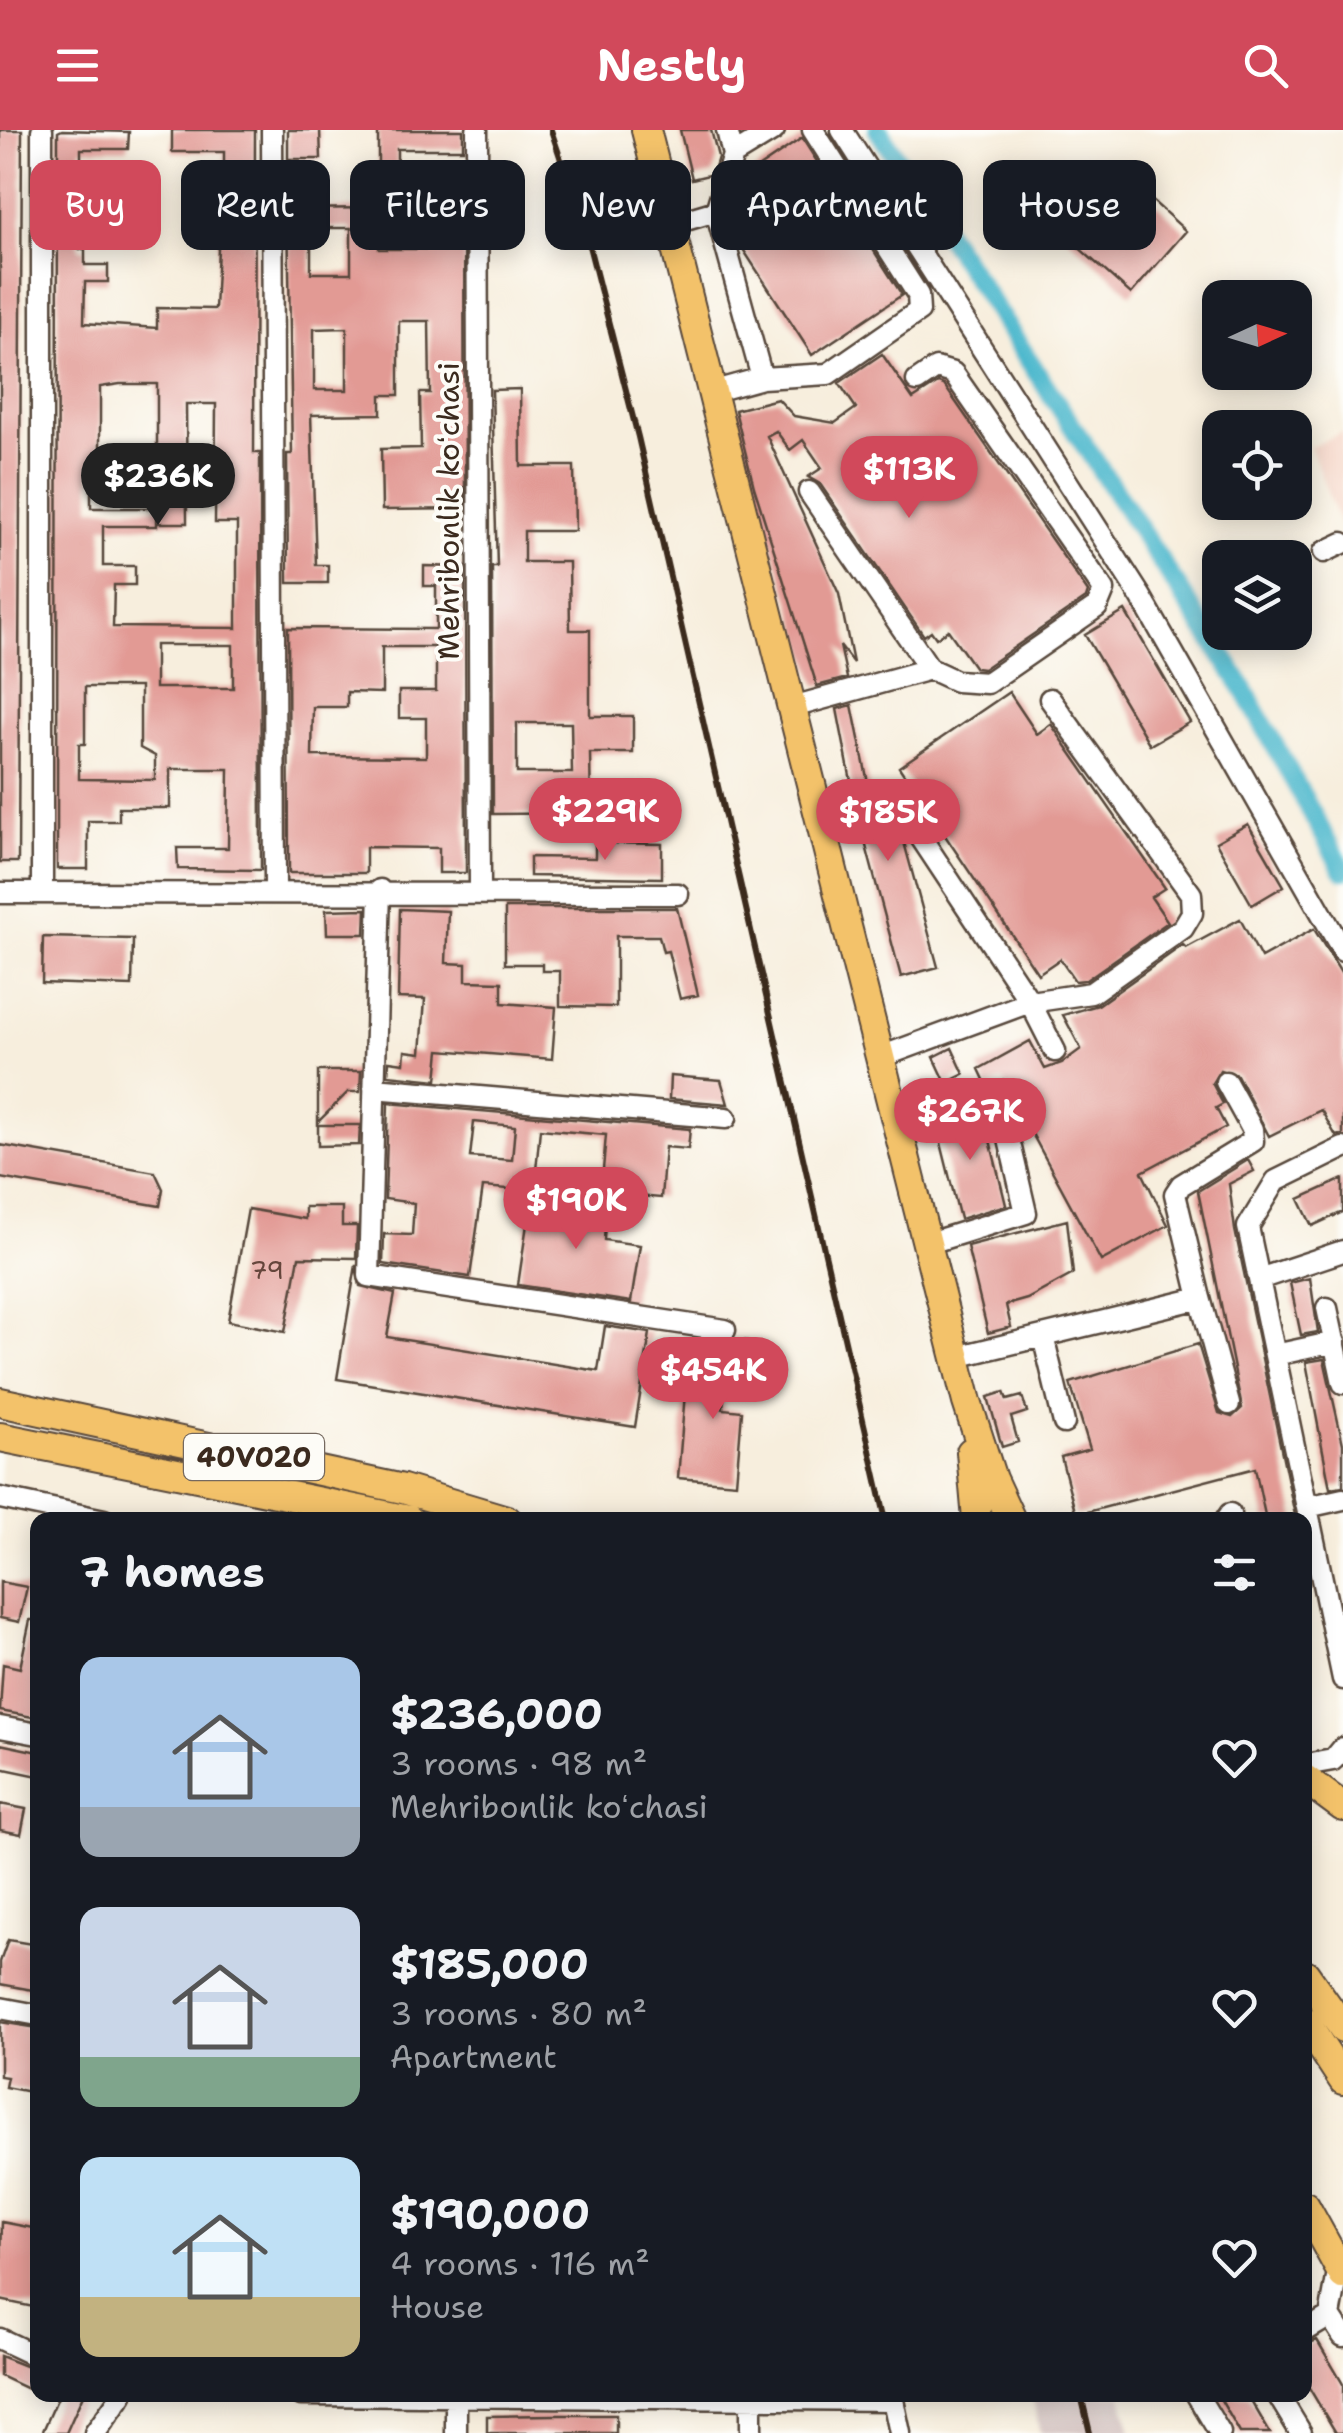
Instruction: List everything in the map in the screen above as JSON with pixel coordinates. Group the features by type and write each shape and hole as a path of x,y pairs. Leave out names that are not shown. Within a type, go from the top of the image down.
{"main road":[{"path":"646,130 654,160"},
{"path":"676,250 967,1402 992,1479 1007,1512"},
{"name":"40V020","path":"0,1402 403,1489 480,1512"},
{"path":"967,1402 976,1512"},
{"name":"40V020","path":"0,1437 370,1512"},
{"path":"1312,1784 1343,1807"},
{"path":"1312,1984 1343,2028"},
{"path":"1312,2033 1343,2080"},
{"path":"1312,2219 1341,2271"}],"street":[{"path":"42,130 42,892"},
{"path":"272,130 275,890"},
{"name":"Mehribonlik koʻchasi","path":"476,130 480,891"},
{"path":"727,130 733,160"},
{"path":"734,156 774,130"},
{"path":"711,392 762,378 828,374 919,311 918,295 813,130"},
{"path":"842,130 1141,597 1343,951"},
{"path":"727,250 762,378"},
{"path":"808,492 930,669 956,681 986,683 1097,607 1104,590 953,373 936,368 917,381"},
{"path":"789,708 930,669"},
{"path":"878,1058 1030,1002 1090,992 1183,928 1192,913 1192,894 1050,699"},
{"path":"892,794 1030,1002 1055,1051"},
{"path":"0,893 380,890 678,894"},
{"path":"380,890 369,1276 725,1330"},
{"path":"1226,1082 1252,1129 1253,1141 1182,1185 1175,1194 1229,1404"},
{"path":"374,1088 726,1118"},
{"path":"926,1244 1026,1213 1005,1122"},
{"path":"1308,1512 1248,1227 1276,1182 1343,1148"},
{"path":"1259,1279 1343,1251"},
{"path":"956,1357 1200,1298"},
{"path":"1327,1308 1343,1380"},
{"path":"1043,1336 1064,1423"},
{"path":"1275,1355 1334,1342"},
{"path":"0,1498 66,1512"},
{"path":"1307,1507 1343,1499"},
{"path":"1312,1531 1343,1679"},
{"path":"0,1726 30,1732"},
{"path":"1312,1764 1333,1760 1343,1748"},
{"path":"0,2008 30,2014"},
{"path":"1312,2327 1330,2316 1341,2271"},
{"path":"1330,2316 1343,2336"},
{"path":"0,2339 30,2353"},
{"path":"96,2433 117,2402"},
{"path":"456,2402 456,2433"},
{"path":"751,2433 752,2402"},
{"path":"893,2402 900,2433"},
{"path":"1201,2402 1220,2433"},
{"path":"1282,2402 1301,2433"}],"shaded area":[{"path":"1343,432 1343,533 1312,452 1312,446"},
{"path":"1033,2402 1124,2402 1131,2433 1040,2433"}],"building":[{"path":"0,130 22,130 18,862 0,862"},
{"path":"62,130 129,132 128,149 81,149 81,160 58,160 58,132"},
{"path":"172,130 255,130 255,160 224,160 224,152 172,152"},
{"path":"288,130 320,130 321,159 288,159"},
{"path":"378,130 463,130 463,149 397,149 397,160 378,160"},
{"path":"680,130 711,130 718,157 711,160 711,174 692,179 691,160 687,160"},
{"path":"802,138 816,160 770,160"},
{"path":"1156,204 1186,231 1131,294 1082,250 1156,250"},
{"path":"350,208 350,228 330,228 330,209"},
{"path":"58,250 85,250 85,265 108,265 108,282 85,282 84,323 157,328 157,308 215,309 218,250 255,250 254,453 260,453 261,870 178,869 177,848 228,848 229,769 170,769 170,808 119,808 119,821 88,821 88,869 57,869","holes":["157,384 157,447 100,446 100,387","186,404 216,404 215,523 237,523 237,628 113,627 114,585 135,585 135,566 103,566 103,526 187,523","91,464 157,464 157,508 91,508","155,645 233,645 233,688 155,688","85,687 140,687 140,748 155,756 155,780 79,779 79,744 85,744"]},
{"path":"289,250 311,250 311,273 351,273 351,250 464,250 465,509 382,510 381,449 421,448 420,393 430,393 429,321 399,321 399,395 381,395 381,414 311,415 316,565 328,565 328,583 288,583 287,454 292,454","holes":["347,328 347,390 314,390 314,329"]},
{"path":"744,250 873,250 902,295 812,355"},
{"path":"882,354 913,399 938,383 944,385 1088,592 1086,598 983,669 975,668 948,630 936,638 931,631 924,636 820,484 808,477 822,468 803,440 790,450 776,431 767,436 839,594 853,663 840,646 847,678 817,686 754,487 735,410 778,399 794,416 835,423 856,408 839,383"},
{"path":"520,389 521,466 574,466 575,531 524,531 524,562 569,562 570,630 590,630 590,716 633,716 633,753 590,753 591,813 493,814 492,567 497,567 492,390","holes":["517,723 571,723 572,773 517,773"]},
{"path":"424,566 465,567 466,873 439,873 439,848 366,847 366,873 289,873 288,628 436,629 436,586 424,586","holes":["382,647 436,647 436,691 399,691 399,718 426,718 426,757 312,756 313,707 347,707 347,692 382,693"]},
{"path":"1125,611 1190,722 1150,745 1085,635"},
{"path":"1009,692 1037,734 1051,724 1165,888 1151,897 1168,922 1086,980 1075,981 1060,959 1038,974 899,767"},
{"path":"852,705 873,807 883,805 902,835 938,967 901,977 857,812 837,709"},
{"path":"1248,824 1284,886 1252,905 1216,842"},
{"path":"595,843 662,844 662,878 530,876 530,857 595,858"},
{"path":"505,908 677,908 698,995 680,999 668,951 663,952 659,936 616,936 616,1007 560,1006 560,971 542,971 542,964 505,964"},
{"path":"366,909 365,934 327,934 326,910"},
{"path":"400,909 448,911 446,963 466,964 466,981 502,982 502,1003 556,1007 552,1059 440,1050 437,1080 388,1075 389,1061 404,1063 405,1051 421,1053 425,999 398,998"},
{"path":"1240,919 1261,958 1314,929 1343,976 1343,1134 1336,1136 1321,1110 1269,1136 1237,1075 1220,1070 1212,1083 1223,1104 1216,1108 1226,1127 1142,1172 1168,1225 1101,1261 1003,1080 988,1088 979,1069 1030,1041 1045,1069 1062,1063 1081,1049 1063,1015 1098,1005 1183,945 1186,948"},
{"path":"43,937 133,939 132,986 42,983"},
{"path":"952,1048 964,1074 946,1083 934,1057"},
{"path":"318,1071 361,1071 360,1092 348,1092 318,1122"},
{"path":"670,1076 721,1080 728,1104 669,1099"},
{"path":"388,1103 690,1129 688,1149 665,1147 661,1198 601,1193 606,1135 540,1129 534,1191 483,1187 470,1277 383,1264 384,1234 412,1235 414,1203 385,1199","holes":["474,1122 515,1126 512,1160 470,1157"]},
{"path":"970,1106 975,1127 986,1124 1006,1205 960,1219 934,1115"},
{"path":"318,1125 360,1125 359,1145 318,1146"},
{"path":"0,1145 155,1172 163,1189 160,1206 0,1178"},
{"path":"1248,1160 1254,1171 1229,1184 1235,1230 1294,1512 1264,1512 1255,1468 1075,1512 1061,1457 1090,1449 1070,1383 1198,1344 1219,1413 1232,1417 1242,1408 1198,1191"},
{"path":"1343,1179 1343,1212 1312,1226 1299,1199"},
{"path":"531,1197 606,1204 604,1240 640,1245 631,1302 518,1285"},
{"path":"305,1207 342,1207 342,1226 357,1226 356,1258 299,1257 285,1332 228,1321 248,1209 305,1219"},
{"path":"1067,1220 1073,1274 1027,1299 1006,1305 1011,1327 988,1333 967,1246"},
{"path":"356,1265 360,1286 395,1294 387,1337 598,1371 605,1326 650,1333 635,1427 337,1379"},
{"path":"1310,1278 1318,1332 1301,1335 1290,1283"},
{"path":"747,1341 744,1372 726,1371 723,1409 742,1411 736,1483 678,1478 685,1393 709,1395 713,1342"},
{"path":"1324,1359 1343,1444 1343,1486 1330,1488 1306,1362"},
{"path":"1004,1392 1007,1400 1022,1396 1027,1412 1011,1417 1018,1442 1002,1447 988,1397"},
{"path":"0,1582 27,1587 19,1622 0,1618"},
{"path":"30,1620 30,1717 0,1711 3,1664 20,1668"},
{"path":"0,1744 30,1750 30,1774 0,1768"},
{"path":"0,1804 26,1809 21,1834 0,1830"},
{"path":"8,1940 30,1944 30,1990 0,1984 0,1962"},
{"path":"0,2022 30,2027 30,2092 5,2087 7,2077 0,2076"},
{"path":"2,2222 30,2227 30,2306 0,2300"},
{"path":"1317,2340 1343,2384 1343,2433 1336,2433 1312,2393 1312,2342"},
{"path":"0,2356 30,2368 30,2390 0,2376"},
{"path":"56,2402 80,2402 66,2433 42,2433"},
{"path":"1222,2402 1252,2402 1270,2433 1240,2433"},
{"path":"616,2415 616,2433 487,2433 487,2416"}],"waterway":[{"path":"878,130 1241,684 1343,870"}],"railway":[{"path":"551,130 586,234 638,437 884,1512"},
{"path":"1083,2402 1090,2433"}]}
